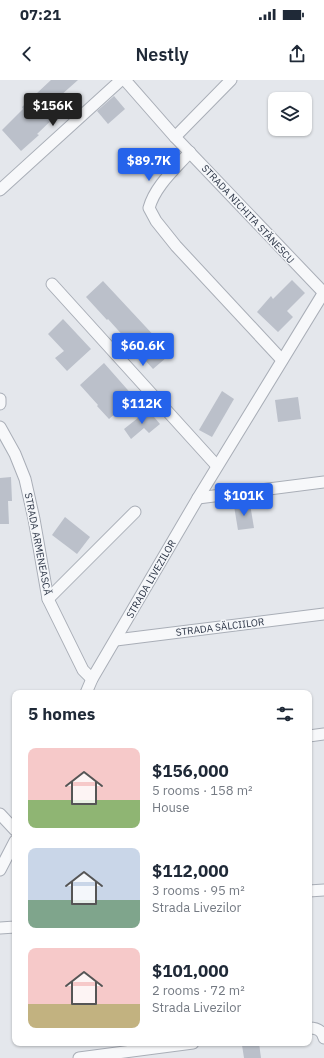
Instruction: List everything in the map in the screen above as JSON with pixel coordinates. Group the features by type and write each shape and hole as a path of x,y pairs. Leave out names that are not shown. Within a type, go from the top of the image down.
{"street":[{"path":"0,190 121,80"},
{"name":"STRADA NICHITA STĂNESCU","path":"125,80 175,136 324,293"},
{"path":"175,136 231,80"},
{"path":"190,152 166,178 153,197 149,208 152,216 176,246 282,360"},
{"path":"52,284 217,466"},
{"name":"STRADA LIVEZILOR","path":"87,690 217,466 324,293"},
{"path":"0,399 0,404"},
{"name":"STRADA ARMENEASCĂ","path":"0,427 15,454 25,479 34,518 48,599 83,670 92,680"},
{"path":"198,498 324,482"},
{"path":"48,599 135,512"},
{"name":"STRADA SĂLCIILOR","path":"116,640 324,614"},
{"path":"312,736 324,734"},
{"path":"0,814 12,827"},
{"path":"0,870 12,847"},
{"path":"312,891 324,890"},
{"path":"0,928 12,927"},
{"path":"312,1028 318,1029 324,1038"},
{"path":"79,1058 170,1046"}],"building":[{"path":"51,80 78,80 51,104 59,113 37,134 39,135 21,151 2,130 23,109 22,107"},
{"path":"114,96 125,109 108,124 97,111"},
{"path":"292,280 305,293 287,311 293,317 278,332 257,312 271,296 273,299"},
{"path":"103,281 158,340 162,337 174,351 153,369 86,297"},
{"path":"63,319 91,349 67,371 55,358 64,351 48,334"},
{"path":"104,363 134,397 109,419 80,385"},
{"path":"222,391 234,399 212,437 199,430"},
{"path":"298,397 301,419 278,422 275,400"},
{"path":"148,410 160,424 149,433 144,428 131,439 124,429"},
{"path":"11,477 12,501 8,501 9,524 0,524 0,478"},
{"path":"250,504 254,528 238,530 234,506"},
{"path":"65,517 90,537 77,554 52,535"},
{"path":"242,1046 259,1046 261,1058 244,1058"}]}
